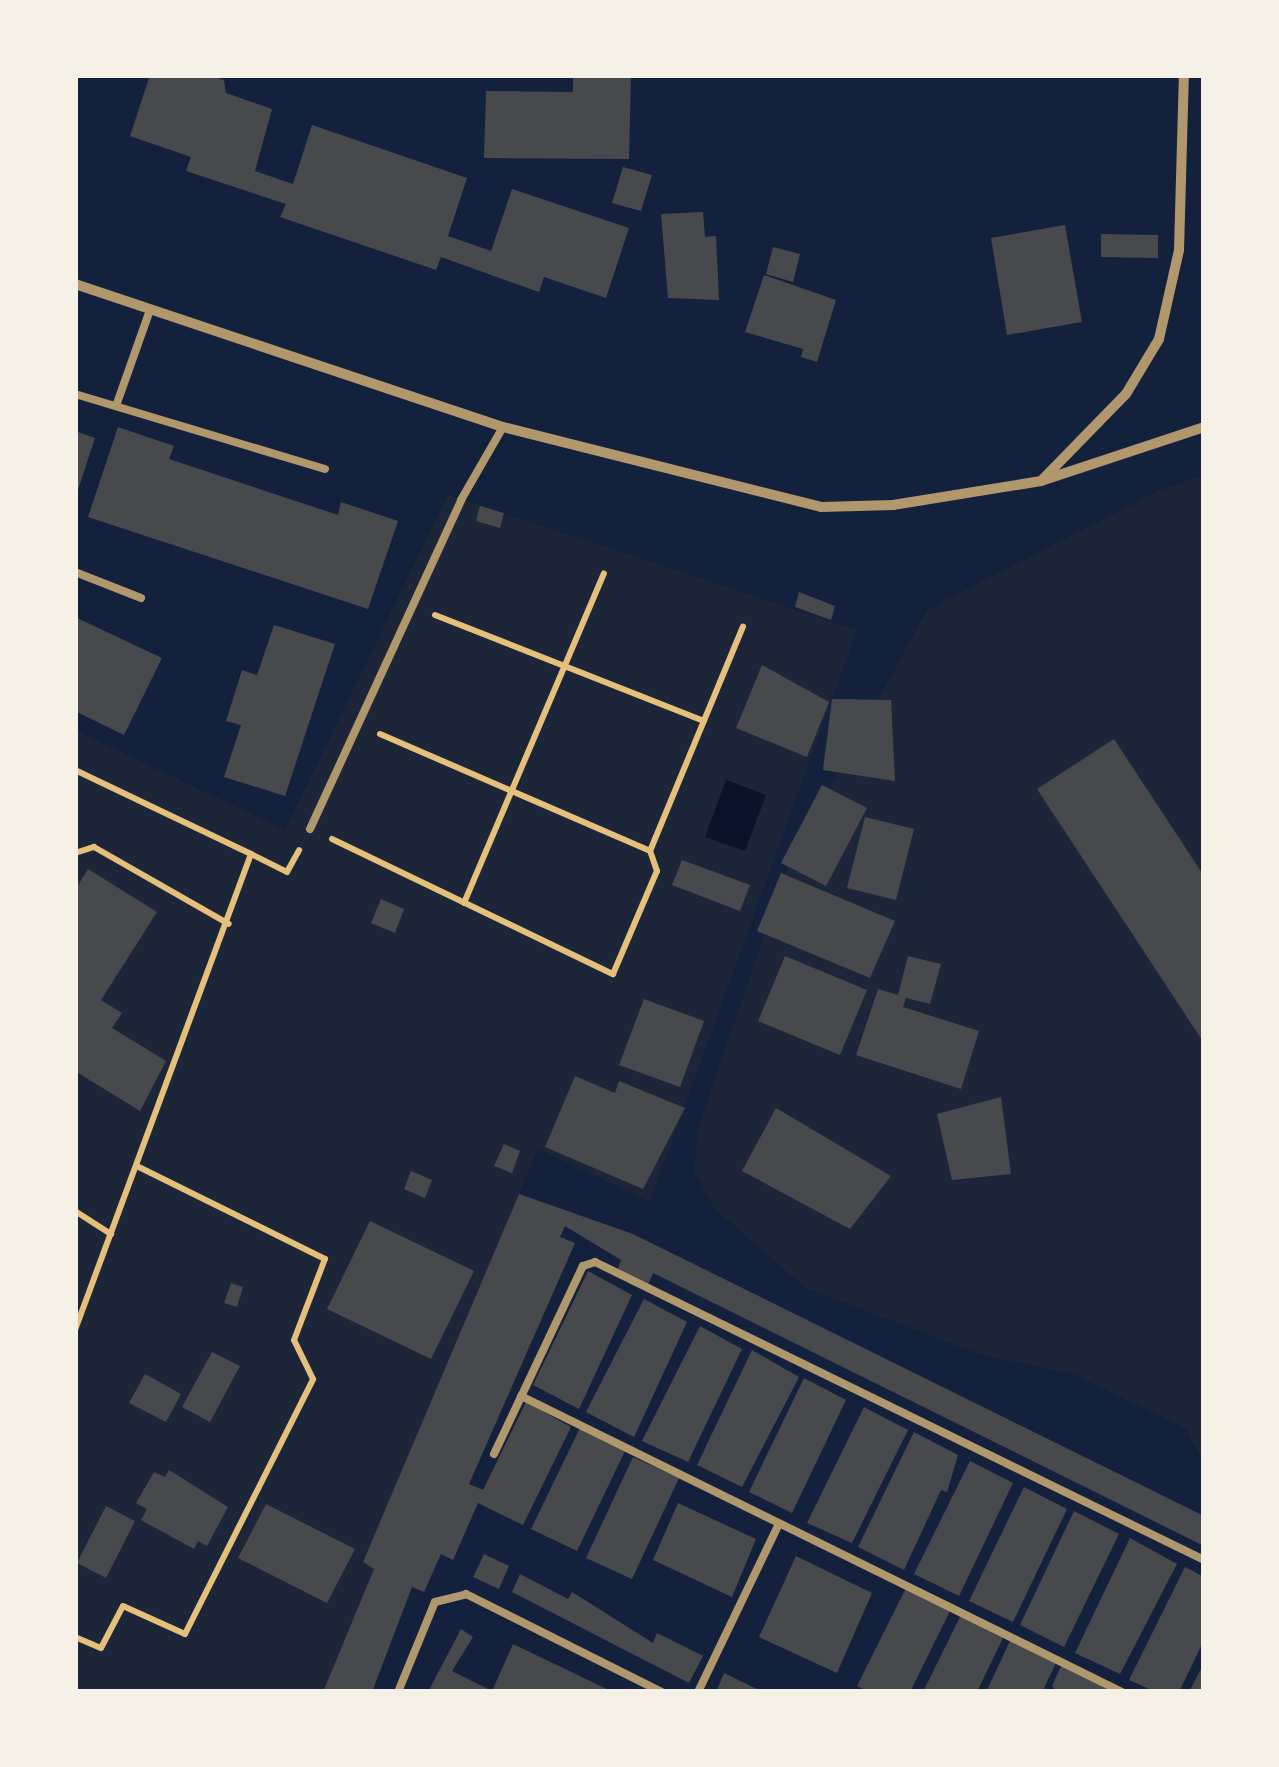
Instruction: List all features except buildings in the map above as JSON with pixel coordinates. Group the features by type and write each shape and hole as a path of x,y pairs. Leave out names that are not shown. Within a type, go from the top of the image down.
{"street":[{"path":"1041,481 1126,394 1159,338 1179,250 1184,75"},
{"path":"75,284 503,426 821,507 892,505 1041,481 1204,427"}],"lane":[{"path":"116,406 150,310"},
{"path":"75,394 325,470"},
{"path":"310,829 412,606 503,426"},
{"path":"75,572 141,598"},
{"path":"494,1454 583,1266 595,1262 1204,1560"},
{"path":"521,1396 1122,1692"},
{"path":"698,1692 779,1524"},
{"path":"398,1692 436,1602 466,1594 662,1692"}],"path":[{"path":"464,904 604,573"},
{"path":"412,606 566,662 704,721"},
{"path":"75,770 287,872 310,829 612,974 657,871 650,850 743,626"},
{"path":"358,724 650,850"},
{"path":"75,853 94,847 229,924"},
{"path":"75,1330 229,924 251,854"},
{"path":"75,1637 100,1648 123,1606 186,1634 313,1378 294,1340 325,1258 137,1166"},
{"path":"75,1211 111,1234"}],"shaded area":[{"path":"1204,475 1204,1462 1185,1428 1073,1374 982,1355 806,1288 713,1207 694,1170 698,1129 788,866 927,610 1160,490"},
{"path":"448,495 857,630 650,1202 538,1149 363,1562 374,1569 323,1692 75,1692 75,730 285,830"},
{"path":"726,780 766,795 745,851 705,837"}]}
